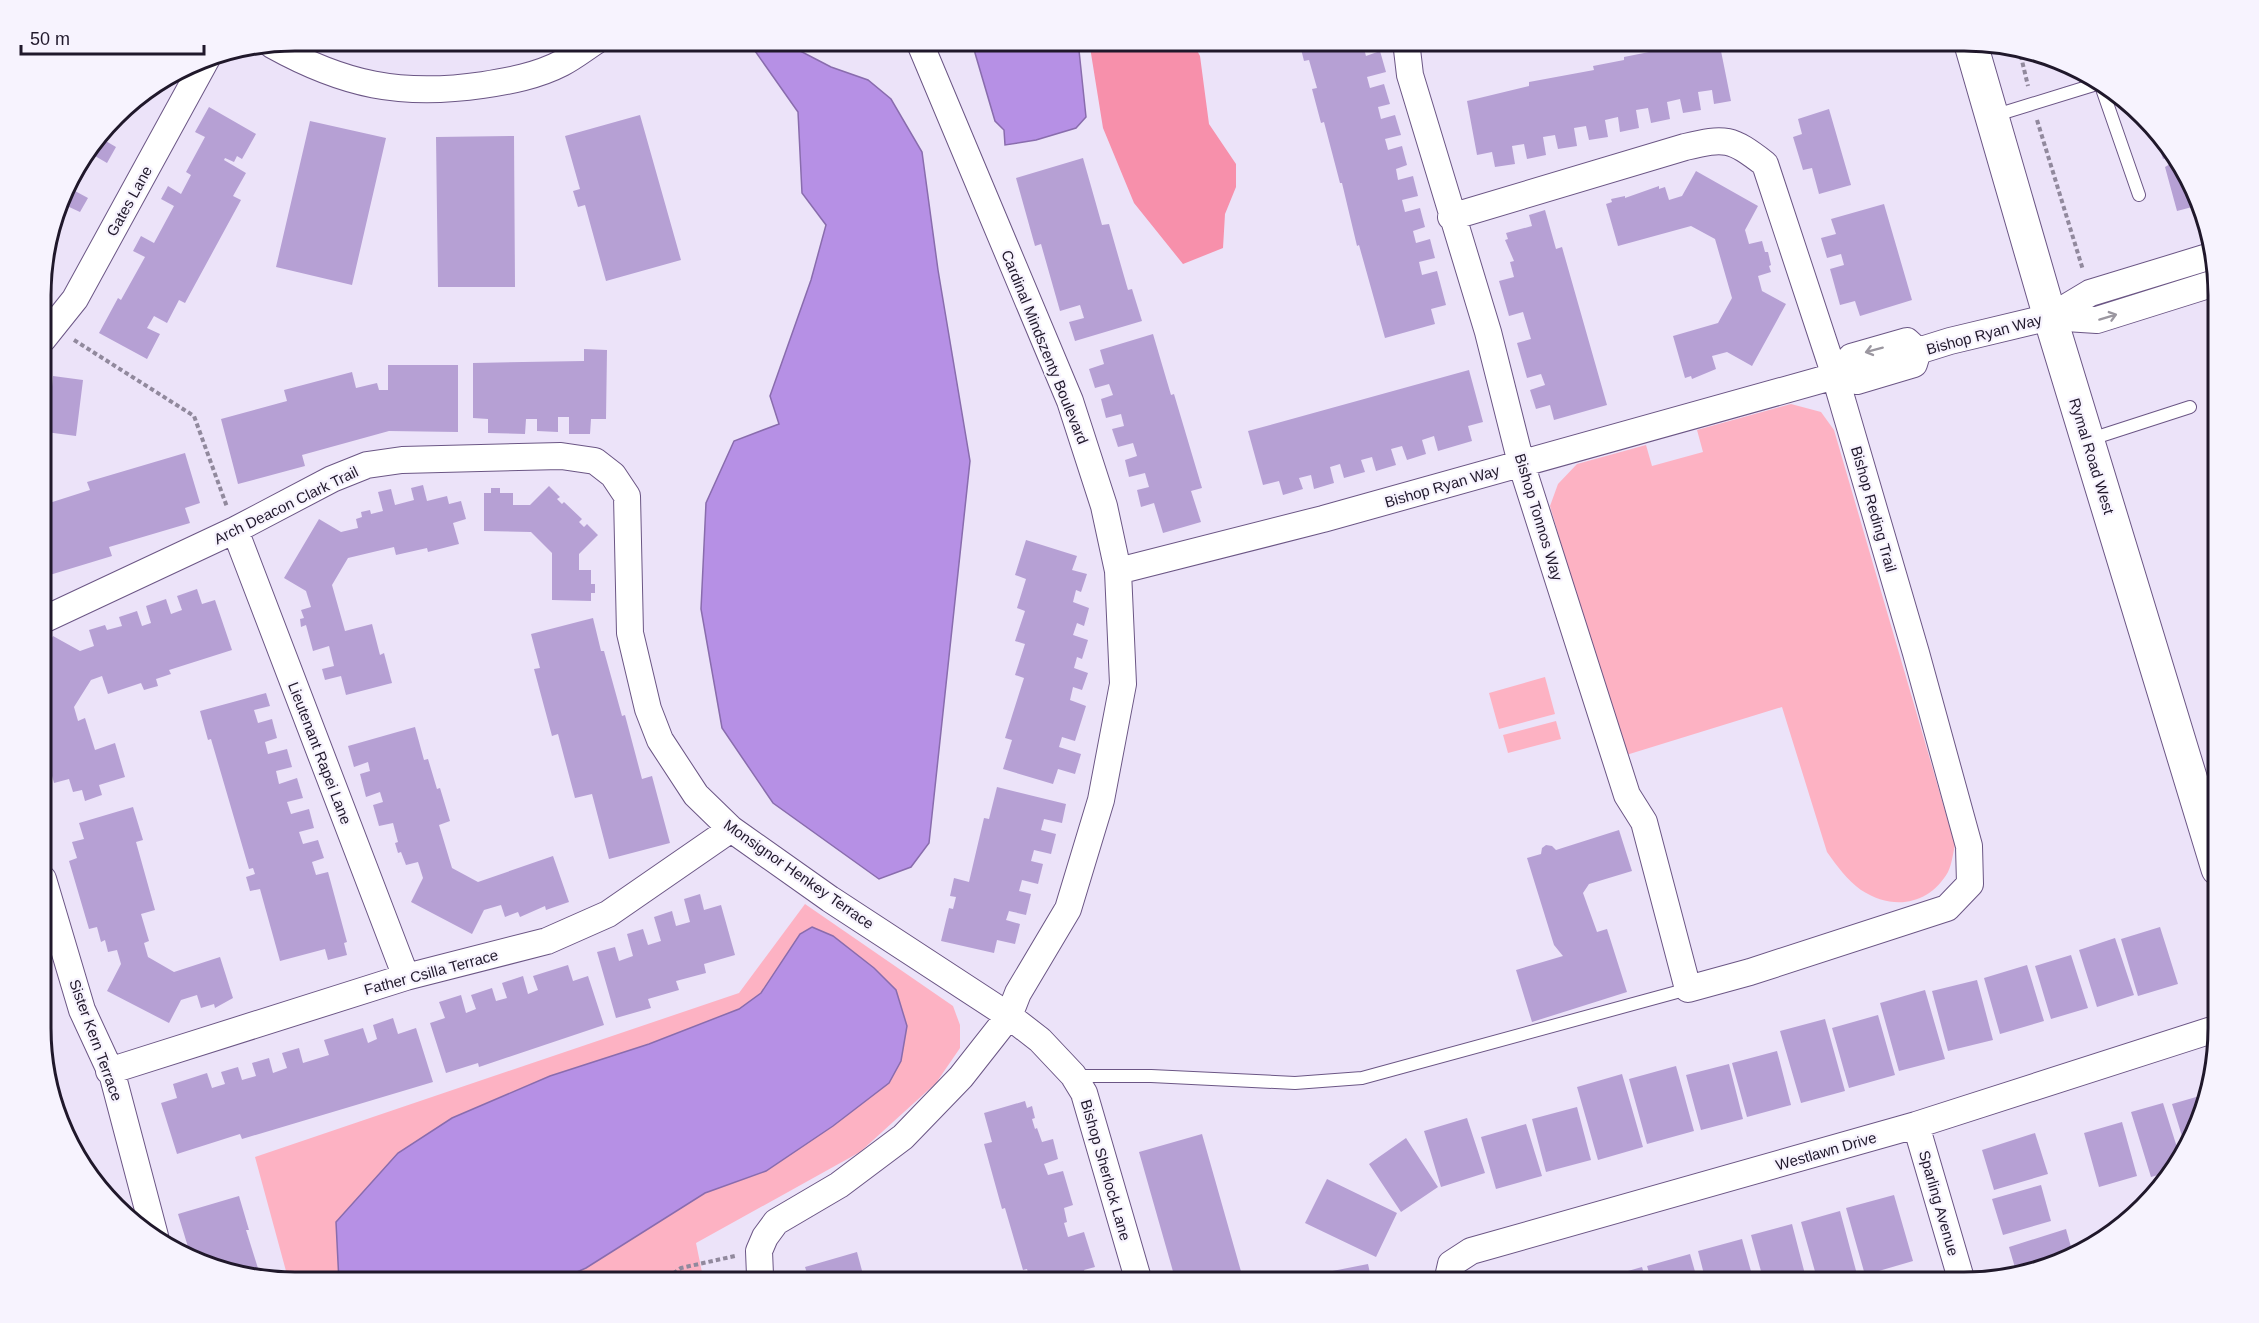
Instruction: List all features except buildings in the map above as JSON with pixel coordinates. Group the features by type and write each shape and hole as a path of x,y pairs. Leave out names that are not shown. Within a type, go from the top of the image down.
{"main road":[{"name":"Rymal Road West","path":"1973,52 2087,441 2208,835"}],"street":[{"path":"284,52 345,79 390,88 447,90 516,80 561,63 579,51"},
{"name":"Cardinal Mindszenty Boulevard","path":"759,1251 776,1222 839,1185 903,1137 961,1077 1009,1016 1018,993 1068,909 1101,800 1123,684 1118,571 1104,506 1070,400 924,51"},
{"name":"Bishop Tonnos Way","path":"1407,51 1410,75 1451,217 1488,333 1521,463 1627,795 1644,822 1688,989"},
{"name":"Gates Lane","path":"51,329 75,299 200,71"},
{"name":"Bishop Reding Trail","path":"1451,217 1685,147 1715,140 1741,145 1765,164 1835,376 1916,653 1969,846 1970,885 1947,909 1750,972 1688,989"},
{"path":"2050,317 2090,294 2205,258"},
{"path":"2050,317 2097,320 2207,285"},
{"name":"Bishop Ryan Way","path":"1118,571 1323,519 1835,376 1857,381 1914,364 1918,351 2050,317"},
{"name":"Arch Deacon Clark Trail","path":"51,616 235,530 333,479 367,465 402,460 561,456 595,461 613,475"},
{"name":"Monsignor Henkey Terrace","path":"613,475 627,496 630,633 648,709 660,740 696,795 731,829 830,899 1009,1016"},
{"name":"Lieutenant Rapei Lane","path":"235,530 406,977"},
{"name":"Father Csilla Terrace","path":"109,1071 406,977 547,940 608,914 731,829"},
{"name":"Sister Kern Terrace","path":"51,906 82,1010 113,1077 152,1226"},
{"name":"Bishop Sherlock Lane","path":"1009,1016 1040,1040 1073,1076 1084,1093 1135,1272"},
{"name":"Westlawn Drive","path":"1449,1272 1451,1264 1471,1251 1916,1125 2208,1031"},
{"name":"Sparling Avenue","path":"1916,1125 1959,1272"},
{"path":"759,1251 760,1272"}],"lane":[{"path":"1992,116 2088,85"},
{"path":"2104,95 2139,195"},
{"path":"2087,441 2190,407"},
{"path":"1073,1076 1152,1076 1295,1083 1362,1078 1688,989"}],"path":[{"path":"2021,58 2032,104 2090,294"},
{"path":"51,335 168,399 194,416 235,530"},
{"path":"675,1272 681,1268 759,1251"}],"shaded area":[{"path":"755,51 800,51 831,67 868,80 891,99 922,152 938,270 970,461 929,843 911,867 879,879 773,803 722,728 701,609 706,503 734,441 779,424 770,396 811,280 826,225 802,193 798,112"},
{"path":"975,51 1079,51 1086,117 1076,128 1036,140 1005,145 1004,130 995,121"},
{"path":"1091,51 1197,51 1200,56 1209,124 1236,164 1236,187 1225,214 1223,248 1183,264 1134,203 1103,128"},
{"path":"1791,404 1821,412 1834,430 1955,845 1948,872 1931,892 1921,898 1898,902 1873,897 1861,890 1838,868 1827,852 1782,707 1623,756 1550,506 1558,484 1577,464 1646,445 1652,466 1703,452 1697,430"},
{"path":"1545,677 1555,714 1499,729 1489,693"},
{"path":"1556,721 1561,739 1508,753 1503,735"},
{"path":"805,904 953,1006 960,1025 960,1048 936,1083 860,1152 696,1243 702,1272 286,1271 255,1157 739,993"},
{"path":"812,927 833,936 874,968 896,990 907,1026 901,1061 889,1083 833,1126 766,1171 705,1193 577,1272 338,1272 336,1222 398,1153 452,1118 550,1076 649,1044 739,1009 761,993 800,934"}]}
